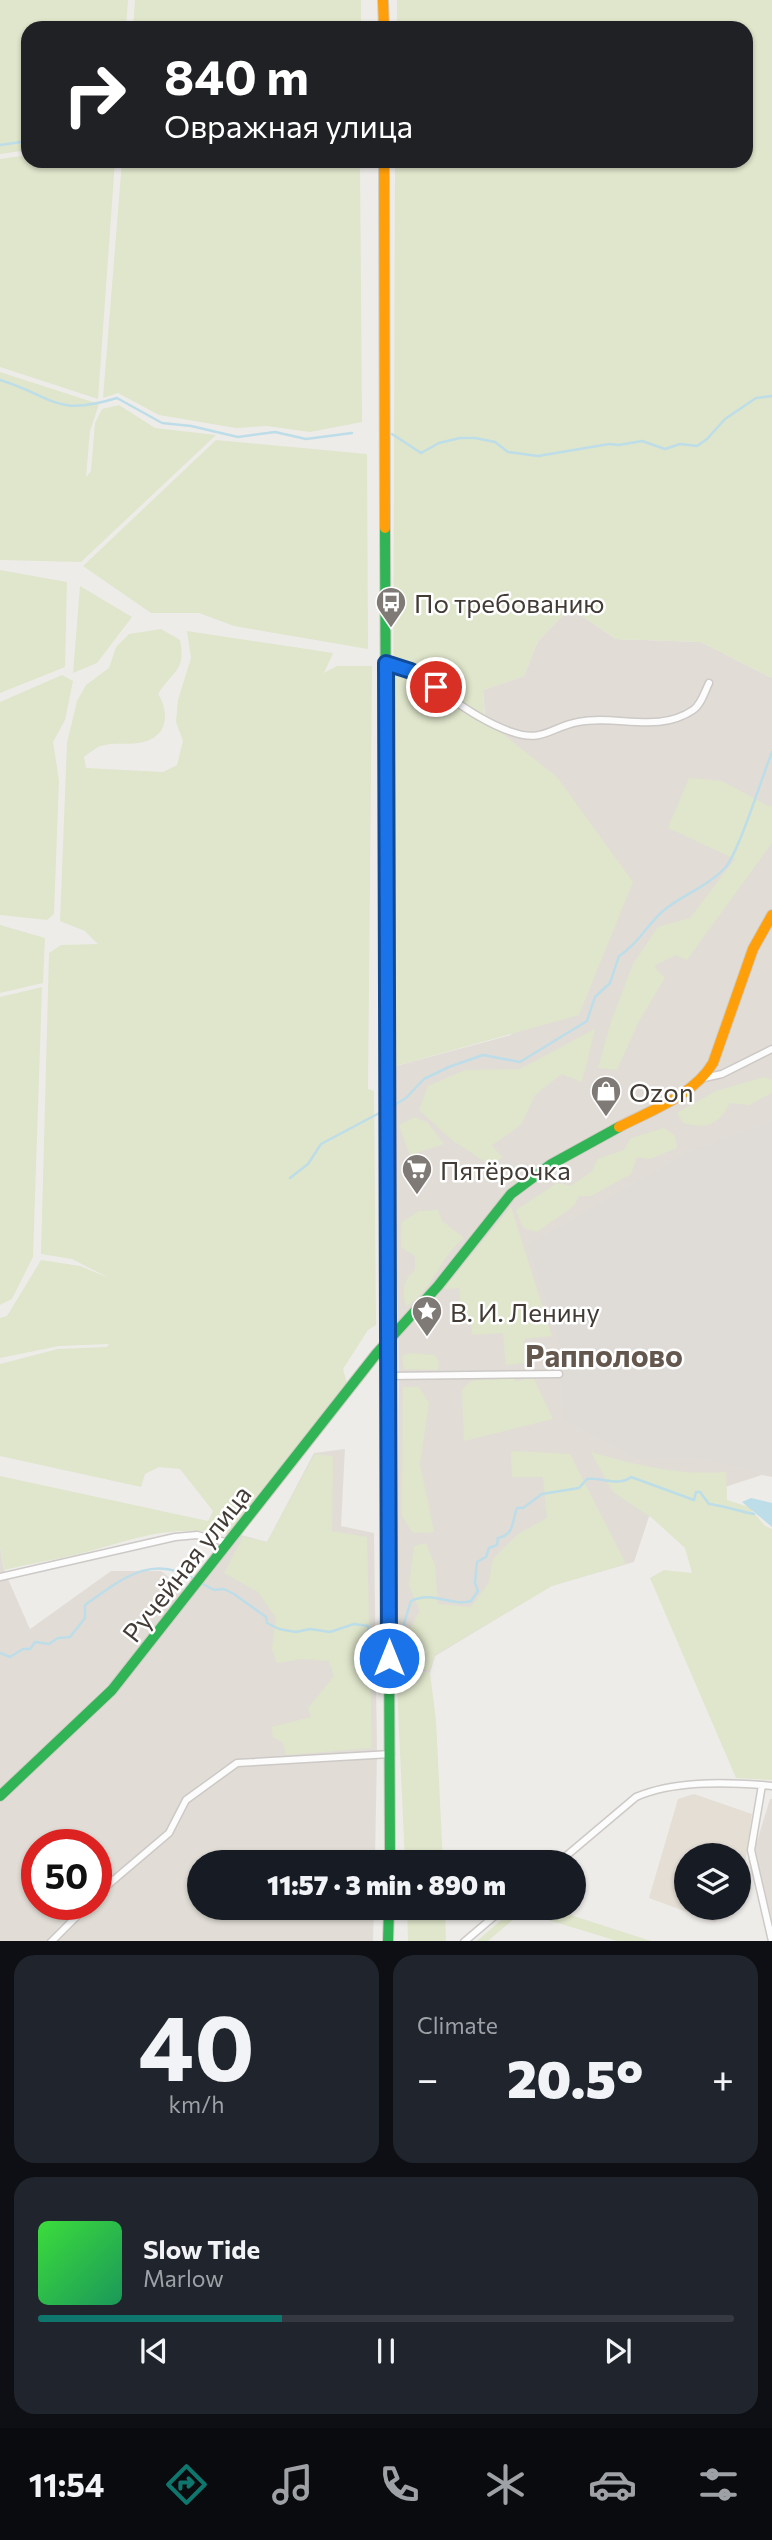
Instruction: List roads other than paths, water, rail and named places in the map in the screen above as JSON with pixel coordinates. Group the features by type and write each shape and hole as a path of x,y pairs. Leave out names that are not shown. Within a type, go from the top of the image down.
{"main road":[{"path":"383,0 384,21"},
{"path":"384,168 390,1850"},
{"path":"704,1078 713,1063 753,949 772,915"},
{"name":"Ручейная улица","path":"0,1796 112,1690 388,1341 521,1185 550,1165 668,1102 704,1078"},
{"path":"388,1941 389,1920"}],"street":[{"path":"386,663 411,671 496,726 531,737 541,737 587,720 611,718 651,723 674,718 694,709 709,683"},
{"path":"704,1078 722,1074 772,1049"},
{"path":"388,1376 559,1374"},
{"path":"0,1577 175,1537 197,1535 229,1543"},
{"path":"112,1882 170,1833 186,1800 237,1763 391,1754"},
{"path":"573,1850 636,1797 649,1791 715,1783 772,1786"},
{"path":"762,1785 751,1850 772,1941"},
{"path":"762,1897 772,1895"},
{"path":"51,1941 73,1920"},
{"path":"464,1941 489,1920"}],"water":[{"path":"751,1498 772,1503 772,1527 742,1502"}],"waterway":[{"path":"0,145 21,142"},
{"path":"0,380 67,405 80,406 117,398 162,423 191,426 238,437 275,432 306,439 352,433"},
{"path":"392,434 421,453 439,443 460,438 495,442 508,452 538,456 642,441 665,449 680,444 697,446 725,419 756,398 772,396"},
{"path":"391,1107 406,1098 424,1079 449,1067 483,1055 520,1062 587,1021 595,997 610,983 619,956 663,911 710,881 725,868 743,831 772,752"},
{"path":"290,1178 308,1164 321,1144 385,1110"},
{"path":"392,1658 397,1659 408,1642 403,1641 401,1633 411,1601 427,1597 456,1602 471,1601 478,1591 475,1583 477,1562 486,1557 489,1548 497,1545 498,1538 510,1530 517,1508 523,1508 542,1494 579,1488 587,1479 621,1481 631,1477 694,1500 696,1492 700,1492 709,1504 754,1514"},
{"path":"0,1653 10,1657 23,1649 30,1649 35,1642 49,1644 58,1638 70,1637 85,1618 85,1605 137,1573 165,1569 180,1572 196,1580"},
{"path":"201,1583 214,1590 224,1589 234,1594 266,1617 267,1623 279,1629 330,1632 354,1624 368,1626 370,1651 385,1658"}],"place":[{"name":"По требованию","path":"391,629"},
{"name":"Ozon","path":"606,1118"},
{"name":"Пятёрочка","path":"417,1196"},
{"name":"В. И. Ленину","path":"427,1338"}],"district":[{"name":"Рапполово","path":"604,1354"}]}
